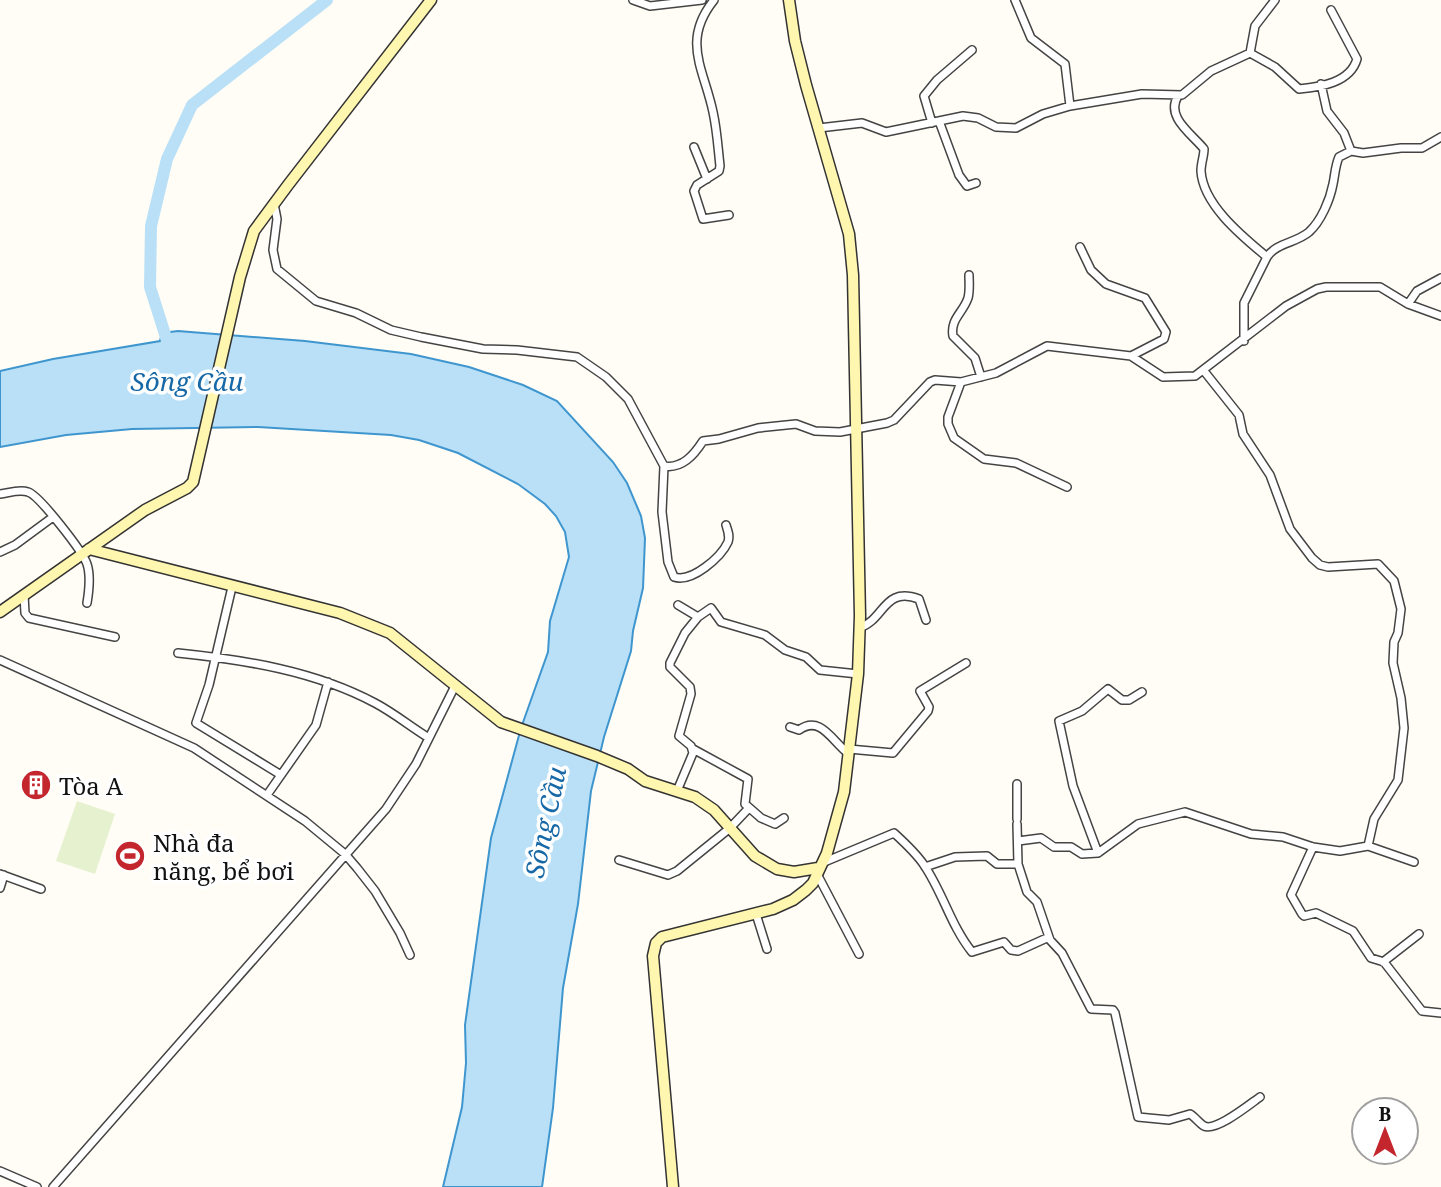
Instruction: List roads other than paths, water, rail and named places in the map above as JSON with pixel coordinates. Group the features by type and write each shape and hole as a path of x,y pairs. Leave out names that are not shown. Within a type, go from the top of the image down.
{"street":[{"path":"0,612 145,510 187,488 193,482 240,277 254,232 431,0"},
{"path":"633,0 650,6 702,0"},
{"path":"714,0 703,19 696,55 713,111 720,166 719,171 697,185 694,191 702,217 706,219 729,215"},
{"path":"673,1187 653,956 656,943 662,937 756,914 793,900 813,883 834,833 844,792 858,674 857,429 849,234 796,41 789,0"},
{"path":"1015,0 1031,38 1065,64 1070,106"},
{"path":"1250,53 1255,26 1275,0"},
{"path":"1250,53 1275,67 1299,89 1338,81 1357,62 1331,10"},
{"path":"972,50 937,80 924,96 959,174 967,186 976,183"},
{"path":"1250,53 1211,71 1174,102 1176,116 1182,127 1204,149 1201,174 1212,199 1226,220 1267,257"},
{"path":"1321,84 1327,111 1344,132 1351,151"},
{"path":"819,128 862,123 886,132 972,117 996,127 1016,128 1047,113 1070,106 1142,94 1178,96"},
{"path":"1244,341 1244,303 1267,257 1272,251 1294,242 1311,230 1323,211 1339,158 1351,151 1363,153 1422,148 1441,137"},
{"path":"694,147 707,179"},
{"path":"274,204 277,219 273,250 277,269 316,301 356,313 391,330 421,337 483,349 577,357 628,399 664,466 662,512 668,562 674,577 688,578 699,572 727,544 729,538 726,525"},
{"path":"1080,247 1091,270 1097,276 1117,289 1144,298 1166,332 1164,339 1130,356"},
{"path":"970,275 968,297 953,321 952,330 953,335 975,358 981,377"},
{"path":"1408,304 1417,291 1441,278"},
{"path":"664,466 672,467 691,457 703,441 758,428 796,424 820,432 857,429 894,420 930,382 961,382 981,377 1008,368 1047,346 1130,356 1163,377 1190,377 1204,371 1286,306 1326,286 1380,287 1408,304 1441,316"},
{"path":"1204,371 1239,415 1242,434 1270,475 1289,526 1312,558 1320,565 1328,567 1378,564 1395,580 1401,613 1394,642 1393,663 1404,712 1403,751 1398,780 1374,819 1368,846"},
{"path":"961,382 948,417 954,438 984,458 1016,463 1067,487"},
{"path":"0,494 27,491 34,495 86,551 329,610 374,625 390,633 501,722 597,756 628,769 645,781 695,797 706,804 755,856 777,869 794,872 819,868 894,833 925,867 955,927 972,952 1004,942 1011,950 1018,951 1049,937"},
{"path":"0,552 15,545 53,517"},
{"path":"86,551 87,603"},
{"path":"232,587 196,723 281,775"},
{"path":"23,594 25,612 29,618 115,637"},
{"path":"859,628 869,625 884,605 898,597 919,598 926,620"},
{"path":"678,605 698,617"},
{"path":"784,818 775,824 748,809 745,804 748,779 693,748 679,736 691,690 670,667 670,663 685,633 698,617 711,608 721,622 765,635 785,650 806,657 820,670 858,674"},
{"path":"178,653 259,664 328,682 376,704 429,738"},
{"path":"0,660 180,741 305,821 345,854 375,891 410,955"},
{"path":"790,727 799,730 807,724 813,724 823,729 839,748 849,752 893,753 928,711 929,707 919,692 922,688 966,663"},
{"path":"267,795 316,725 328,682"},
{"path":"53,1187 386,809 416,764 455,686"},
{"path":"1098,853 1073,786 1059,721 1082,711 1108,689 1122,700 1129,700 1142,692"},
{"path":"677,791 693,748"},
{"path":"1017,783 1018,864 1027,892 1037,902 1049,937 1062,953 1091,1009 1113,1010 1115,1013 1138,1118 1169,1120 1193,1115 1207,1127 1238,1114 1260,1097"},
{"path":"619,860 668,875 677,871 730,828 748,809"},
{"path":"1018,841 1041,838 1054,848 1071,848 1082,854 1098,853 1138,824 1179,812 1251,834 1283,837 1313,847 1347,852 1368,846 1413,862"},
{"path":"1313,847 1293,887 1291,895 1294,904 1304,916 1316,913 1353,931 1371,958 1383,962 1422,1011 1441,1013"},
{"path":"925,867 955,857 987,856 997,864 1018,864"},
{"path":"819,868 859,954"},
{"path":"0,888 2,875 41,889"},
{"path":"756,914 767,949"},
{"path":"1383,962 1419,934"},
{"path":"0,1171 37,1187"}],"water":[{"name":"Sông Cầu","path":"178,331 305,341 411,354 469,367 523,385 557,401 613,462 627,483 641,516 645,538 643,588 631,651 604,737 591,791 578,904 563,988 553,1108 542,1187 443,1187 462,1107 466,1063 465,1025 491,838 521,728 548,652 550,621 569,557 565,532 545,504 518,484 458,453 419,440 391,435 258,427 132,429 66,435 0,447 0,371 160,341 162,333"}],"waterway":[{"path":"169,347 150,287 151,226 167,159 192,105 327,0"}],"place":[{"name":"Tòa A","path":"36,785"},
{"name":"Nhà đa năng, bể bơi","path":"130,856"}]}
